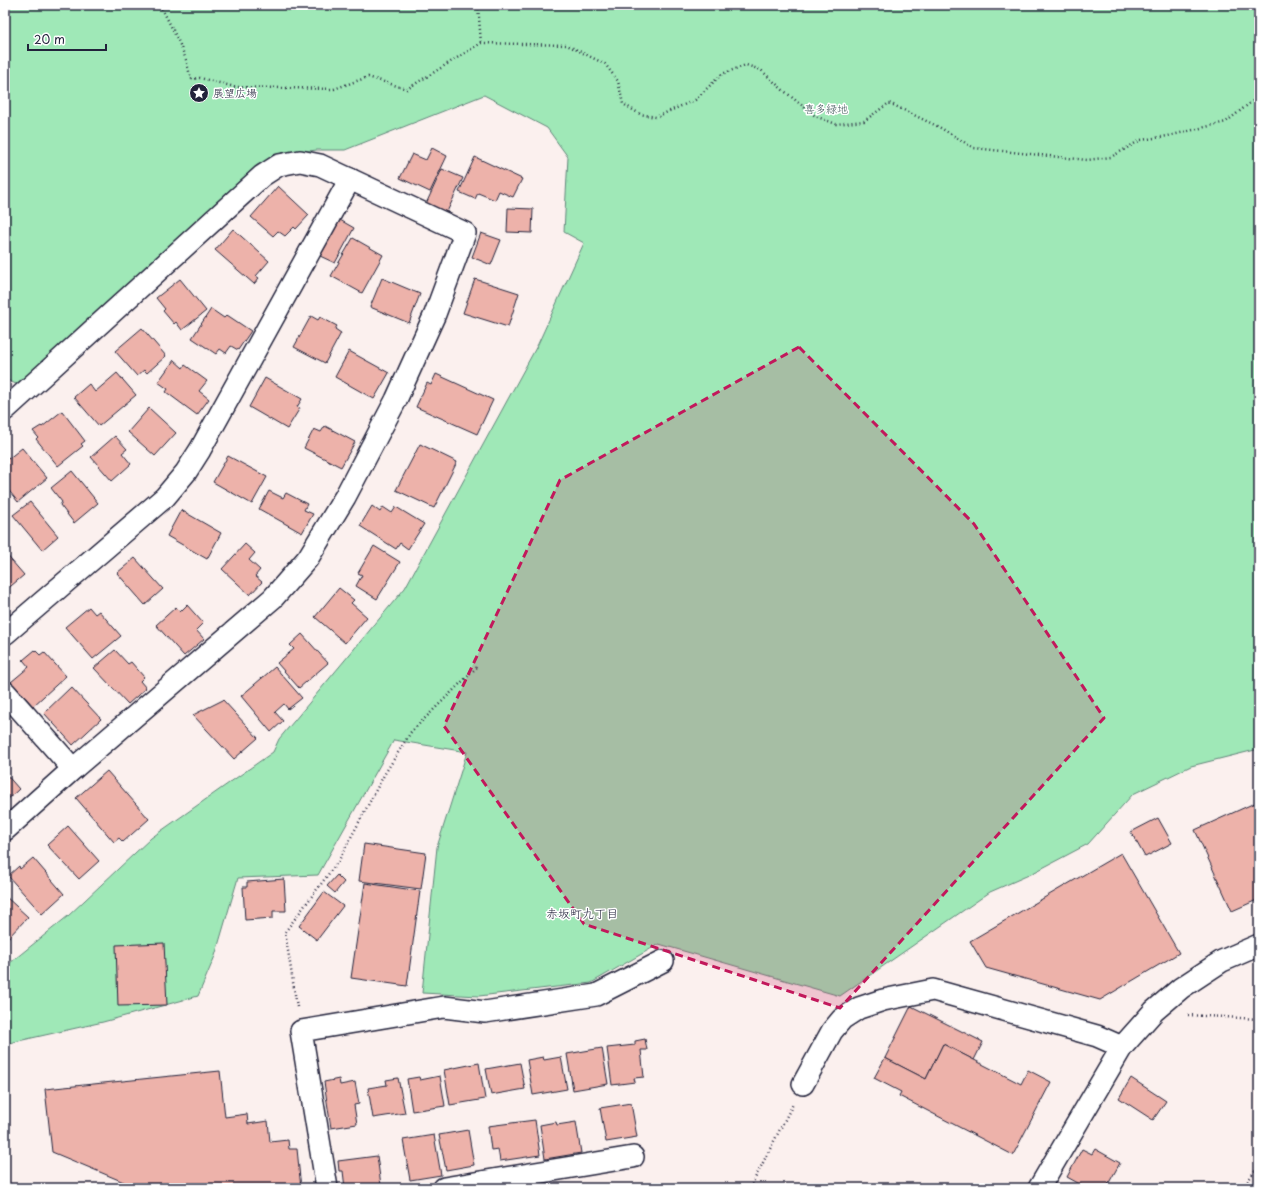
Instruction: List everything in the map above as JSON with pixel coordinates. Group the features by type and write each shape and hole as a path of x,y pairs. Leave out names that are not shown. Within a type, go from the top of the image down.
{"street":[{"path":"5,410 262,176 279,165 300,161 320,165 465,233 435,314 396,400 345,497 308,558 273,598 73,769 5,830"},
{"path":"5,634 165,497 186,472 200,450 350,179"},
{"path":"5,692 73,769"},
{"path":"1039,1188 1122,1048 1154,1011 1181,988 1222,961 1259,945"},
{"path":"327,1188 301,1032 444,1007 485,1012 596,995 663,961"},
{"path":"804,1084 832,1031 842,1019 859,1008 883,1000 933,990 1096,1036 1122,1048"},
{"path":"444,1188 633,1157"}],"path":[{"path":"160,5 179,40 189,74 192,79 200,78 235,87 334,89 368,78 407,89 481,43 567,45 605,64 618,81 623,104 640,114 656,117 695,100 722,74 746,64 761,70 815,116 836,124 864,121 889,103 939,127 974,148 1087,160 1111,157 1141,140 1168,136 1226,122 1259,96"},
{"path":"478,5 481,43"},
{"path":"301,1032 285,932 339,860 384,775 411,732 477,667"},
{"path":"1154,1011 1189,1015 1259,1019"},
{"path":"750,1188 804,1084"},
{"path":"1243,1188 1259,1165"}],"highlighted area":[{"path":"799,347 974,524 1104,718 840,1008 584,924 444,726 560,480"}],"green space":[{"name":"喜多緑地","path":"5,5 1259,5 1259,749 1191,766 1133,794 1088,844 1031,874 990,892 840,996 659,944 591,983 479,996 422,993 437,847 467,752 394,740 318,875 238,878 215,956 198,996 103,1022 5,1044 5,967 68,916 151,838 273,752 279,739 405,588 538,344 584,243 564,232 568,157 547,128 484,95 345,150 317,150 282,154 257,165 30,373 16,384 5,379"}],"building":[{"path":"432,148 447,156 430,192 400,178 412,154 426,160"},
{"path":"475,157 522,179 513,197 499,191 495,200 478,193 475,199 459,192"},
{"path":"442,169 463,178 445,216 425,206"},
{"path":"278,186 309,215 296,229 294,227 285,236 278,231 273,236 251,217"},
{"path":"508,208 533,209 532,233 507,232"},
{"path":"340,220 354,228 335,263 320,256"},
{"path":"233,229 269,261 256,276 259,278 254,284 215,250"},
{"path":"481,233 501,240 491,265 472,257"},
{"path":"353,238 383,255 362,293 331,276"},
{"path":"382,278 420,294 409,323 370,307"},
{"path":"180,279 206,311 182,330 176,322 174,324 163,311 165,309 156,298"},
{"path":"475,279 519,293 508,327 463,313"},
{"path":"211,309 224,318 227,315 251,331 238,350 231,346 226,353 220,349 216,354 192,338"},
{"path":"311,316 318,320 320,317 337,326 335,329 341,333 325,363 294,347"},
{"path":"142,328 166,356 147,373 144,370 137,376 115,351"},
{"path":"349,351 389,373 374,399 335,377"},
{"path":"174,360 183,368 185,365 207,381 199,391 209,399 197,415 166,392 168,389 158,382"},
{"path":"117,373 136,395 99,426 74,397 89,384 95,392"},
{"path":"436,374 493,400 477,434 416,407 427,383 431,385"},
{"path":"265,378 302,399 297,407 300,408 287,429 249,407"},
{"path":"149,408 176,433 155,456 128,432"},
{"path":"62,411 85,441 81,444 83,446 58,466 36,439 38,437 33,431 41,426 42,427"},
{"path":"325,426 355,442 341,467 304,448 314,429 321,432"},
{"path":"115,436 127,449 122,453 131,464 112,481 91,457"},
{"path":"420,444 457,462 434,508 396,490"},
{"path":"22,448 47,478 18,502 5,484 5,457 7,456 8,459"},
{"path":"228,456 267,477 252,504 213,482"},
{"path":"72,471 98,503 74,523 60,505 62,502 51,488"},
{"path":"269,491 283,498 286,493 307,504 304,510 313,514 302,533 259,509"},
{"path":"30,502 58,536 42,550 13,515"},
{"path":"372,506 380,512 383,507 392,513 396,507 424,524 408,549 400,543 396,549 360,526"},
{"path":"181,510 221,533 207,559 167,536"},
{"path":"245,544 255,553 249,560 260,570 255,576 262,582 250,595 222,569"},
{"path":"374,546 400,562 377,599 356,586 362,575 358,573"},
{"path":"5,553 24,575 5,591"},
{"path":"135,558 163,589 145,605 117,573"},
{"path":"339,588 354,600 351,603 367,617 345,643 315,617"},
{"path":"187,605 203,623 196,630 204,639 184,656 156,625 176,607 180,612"},
{"path":"89,607 95,614 99,611 121,636 93,659 65,627"},
{"path":"302,634 328,663 299,688 277,663 294,649 290,645"},
{"path":"35,650 40,655 44,652 66,676 33,706 11,682 29,667 23,660"},
{"path":"115,650 128,664 131,662 144,677 140,681 146,688 128,704 94,668"},
{"path":"275,667 302,698 288,709 284,704 275,712 283,721 271,732 241,696"},
{"path":"71,687 101,719 73,745 44,713"},
{"path":"223,700 258,738 234,759 193,715"},
{"path":"107,771 149,819 123,842 119,838 114,842 76,798"},
{"path":"5,773 19,789 5,802"},
{"path":"1259,801 1259,899 1232,911 1195,830"},
{"path":"1158,818 1172,843 1145,857 1131,832"},
{"path":"68,826 99,861 79,879 47,845"},
{"path":"364,844 426,853 421,889 359,881"},
{"path":"1121,853 1179,953 1100,1000 986,968 970,941"},
{"path":"33,858 64,894 42,914 8,876 19,866 20,869"},
{"path":"337,875 344,882 335,893 327,886"},
{"path":"284,879 286,911 273,911 273,918 245,920 243,887 247,887 247,882"},
{"path":"365,883 420,891 407,986 351,978"},
{"path":"324,892 343,906 317,940 299,926"},
{"path":"5,896 28,917 5,941"},
{"path":"164,943 167,1005 118,1006 116,945"},
{"path":"911,1006 983,1042 974,1060 943,1044 926,1079 885,1058"},
{"path":"645,1039 647,1050 641,1050 644,1077 634,1078 635,1082 612,1085 607,1048 635,1045 635,1041"},
{"path":"943,1044 1021,1084 1028,1070 1051,1082 1013,1155 899,1096 901,1092 874,1078 885,1058 926,1079"},
{"path":"602,1048 608,1084 573,1090 567,1054"},
{"path":"543,1057 544,1060 561,1057 567,1089 533,1095 527,1060"},
{"path":"479,1063 485,1099 450,1105 444,1070"},
{"path":"520,1063 525,1089 491,1095 486,1069"},
{"path":"220,1071 225,1117 247,1114 248,1124 268,1121 270,1142 288,1140 289,1149 297,1149 301,1188 138,1188 52,1152 45,1089"},
{"path":"440,1076 445,1106 412,1111 407,1079 419,1077 420,1080"},
{"path":"398,1078 405,1113 373,1118 368,1088 387,1085 386,1080"},
{"path":"1131,1078 1166,1101 1153,1120 1119,1098"},
{"path":"339,1079 340,1085 355,1082 359,1104 354,1105 357,1124 331,1128 324,1082"},
{"path":"631,1103 637,1137 606,1142 600,1108"},
{"path":"535,1120 540,1155 500,1161 498,1149 491,1150 488,1126"},
{"path":"556,1122 557,1125 576,1122 581,1153 545,1159 540,1125"},
{"path":"468,1130 474,1165 446,1170 439,1135"},
{"path":"434,1135 441,1175 410,1180 403,1140"},
{"path":"1082,1149 1092,1154 1095,1149 1120,1163 1106,1188 1095,1188 1091,1186 1087,1188 1067,1177"},
{"path":"377,1156 381,1185 345,1188 343,1171 339,1171 338,1161"}],"place":[{"name":"展望広場","path":"199,93"}],"district":[{"name":"赤坂町九丁目","path":"582,914"}]}
